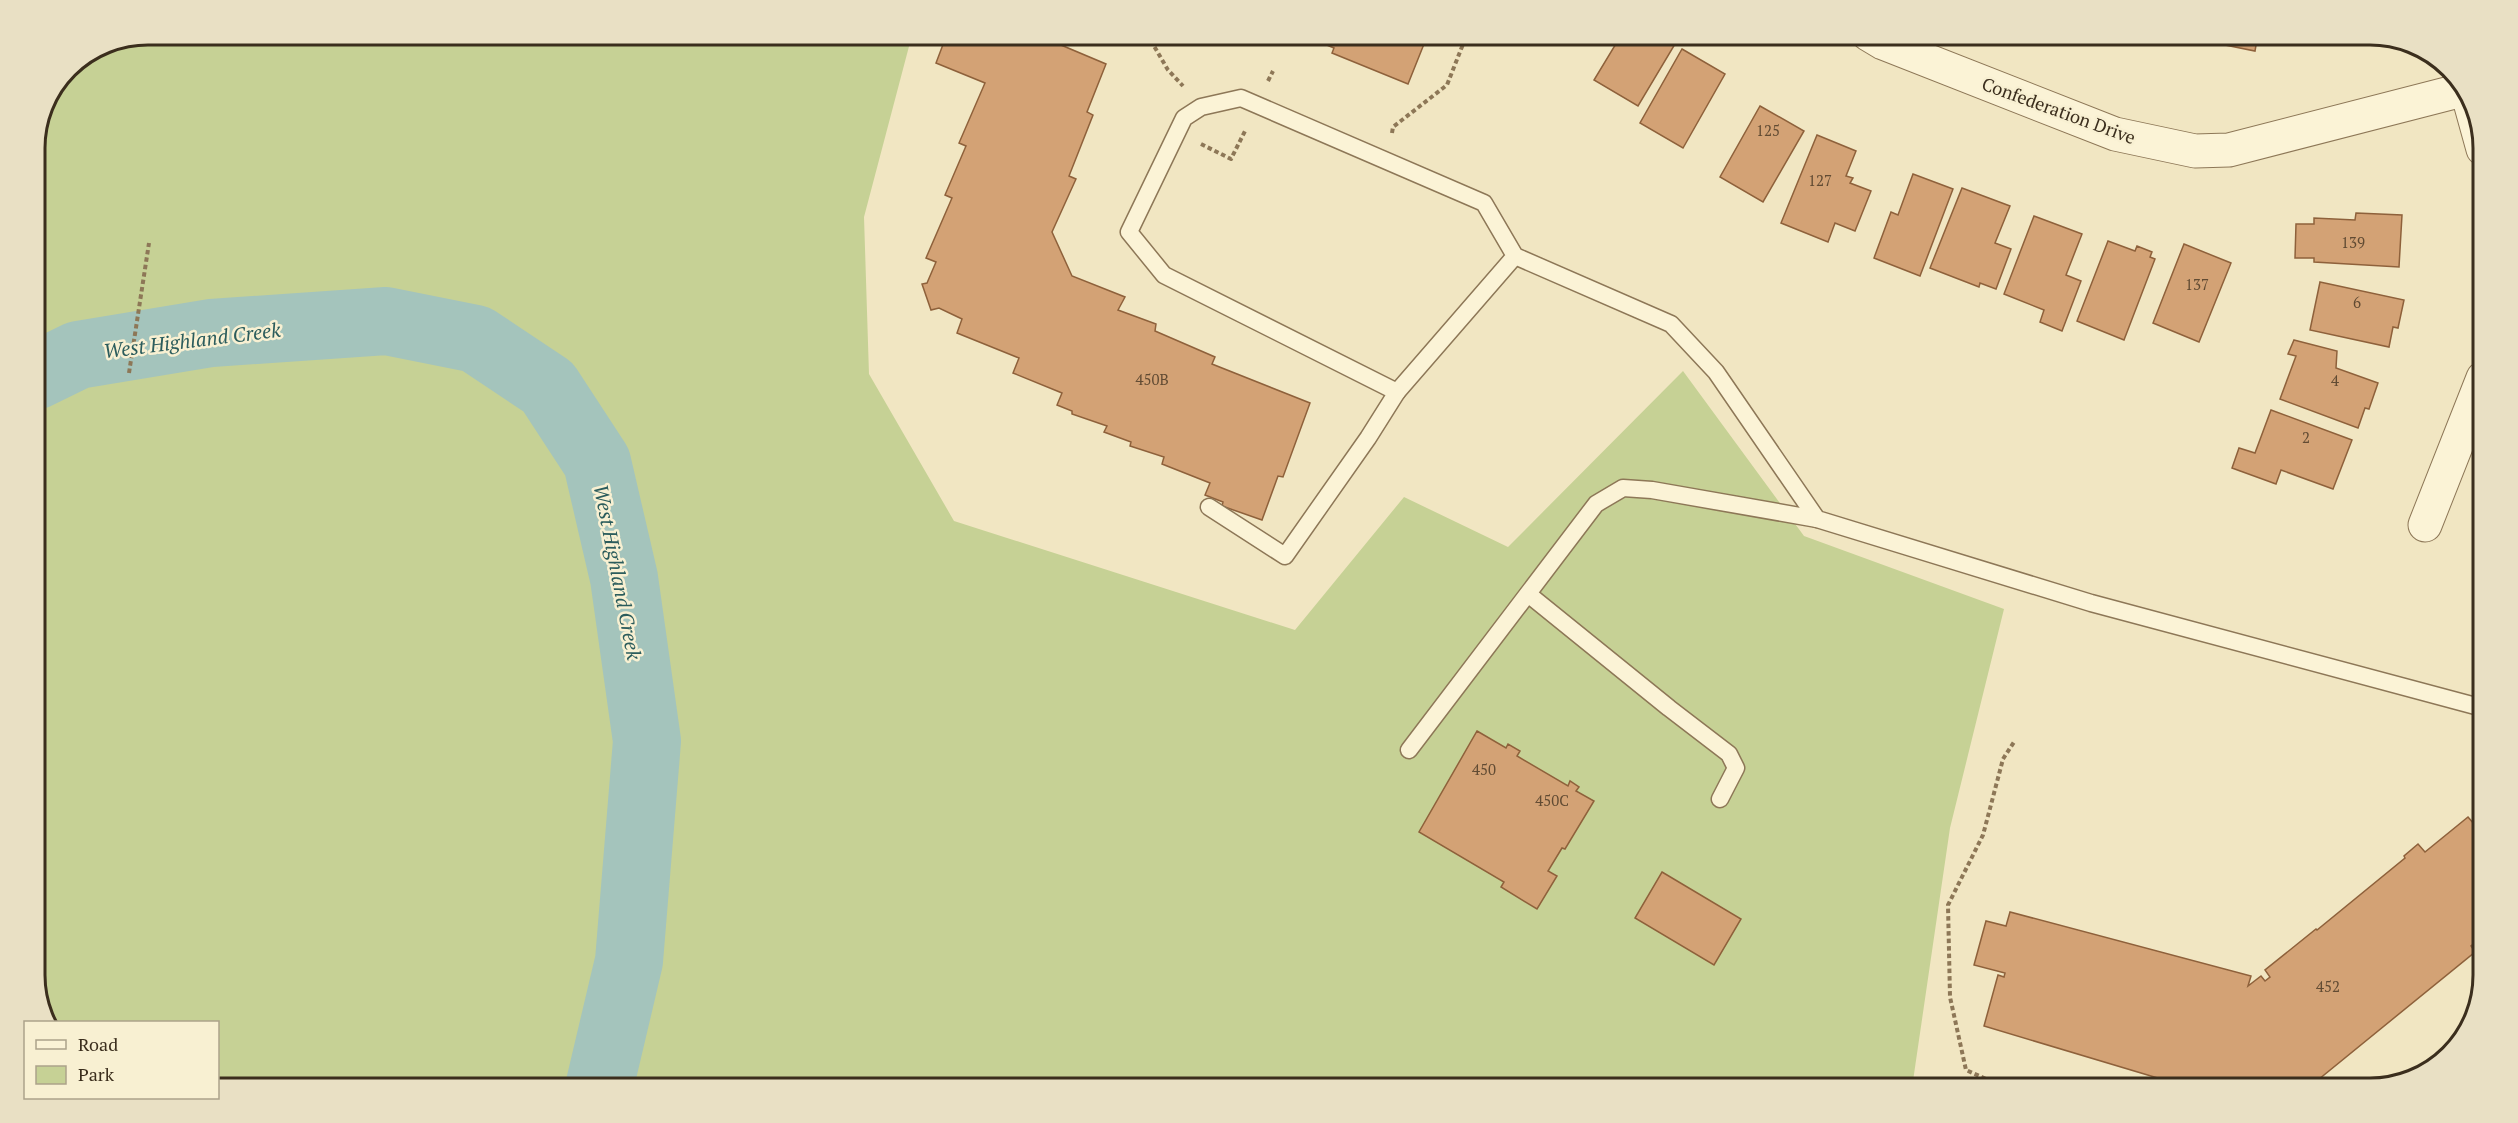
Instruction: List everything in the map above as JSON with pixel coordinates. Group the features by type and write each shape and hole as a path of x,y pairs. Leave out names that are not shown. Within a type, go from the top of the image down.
{"street":[{"name":"Confederation Drive","path":"1888,45 2115,134 2194,151 2229,150 2456,92"},
{"path":"2425,525 2473,403"}],"lane":[{"path":"1397,392 1164,275 1130,232 1184,118 1201,107 1241,98 1484,202 1515,256 1671,324 1716,372 1817,519"},
{"path":"1209,507 1285,556 1368,438 1397,392 1515,256"},
{"path":"1409,750 1596,504 1623,488 1652,490 1817,519 2091,603 2473,705"},
{"path":"1528,594 1730,754 1736,768 1720,799"}],"path":[{"path":"1153,45 1168,70 1201,107"},
{"path":"1381,158 1393,127 1447,86 1463,45"},
{"path":"129,373 149,243"},
{"path":"1983,1078 1966,1070 1950,997 1948,905 1983,835 2003,759 2014,742"}],"green space":[{"path":"148,45 909,45 864,217 869,374 954,521 1295,630 1404,497 1508,547 1683,371 1804,536 2004,609 1950,828 1913,1078 219,1078 219,1021 56,1021 47,995 45,981 45,142 56,103 66,85 91,62 128,47"}],"building":[{"path":"943,45 1061,45 1106,64 1087,112 1093,115 1069,176 1076,179 1052,232 1072,276 1125,297 1118,310 1156,324 1155,331 1215,357 1212,364 1310,403 1283,477 1278,476 1262,520 1222,506 1223,502 1205,495 1210,483 1162,464 1164,457 1130,446 1131,442 1104,432 1107,426 1072,414 1072,411 1057,405 1062,393 1013,373 1019,358 957,333 962,319 939,308 931,310 922,284 927,283 936,262 926,258 952,198 945,195 966,146 959,143 985,83 936,63"},
{"path":"1327,45 1424,45 1408,84 1332,53 1334,48"},
{"path":"1615,45 1674,45 1638,106 1594,80"},
{"path":"2225,45 2256,45 2255,51"},
{"path":"1682,49 1725,74 1683,148 1640,123"},
{"path":"1760,106 1804,131 1763,202 1720,177"},
{"path":"1817,135 1856,151 1846,176 1853,178 1850,183 1871,191 1855,231 1835,223 1828,242 1781,223"},
{"path":"1913,174 1953,189 1920,276 1874,258 1891,212 1898,215"},
{"path":"1962,188 2010,206 1995,243 2011,249 1996,289 1980,283 1979,287 1930,268"},
{"path":"2356,213 2402,215 2399,267 2314,262 2314,258 2295,258 2296,224 2314,224 2314,218 2355,220"},
{"path":"2034,216 2082,234 2066,275 2081,281 2062,331 2040,322 2044,310 2004,294"},
{"path":"2108,241 2135,251 2137,246 2152,252 2150,257 2155,259 2124,340 2077,321"},
{"path":"2184,244 2231,263 2199,342 2153,323"},
{"path":"2320,282 2404,300 2398,328 2393,327 2389,347 2310,330"},
{"path":"2294,340 2337,351 2336,368 2378,383 2369,409 2365,408 2358,428 2280,399 2296,356 2288,354"},
{"path":"2271,410 2352,440 2333,489 2281,470 2276,484 2232,468 2239,448 2255,453"},
{"path":"1477,731 1506,748 1508,744 1520,751 1517,756 1568,786 1570,781 1579,787 1576,791 1594,801 1565,849 1562,848 1548,871 1557,876 1537,909 1501,887 1504,882 1419,832"},
{"path":"2468,817 2473,823 2473,944 2471,946 2473,954 2320,1078 2158,1078 1984,1026 1998,975 2004,977 2005,973 1974,965 1986,921 2006,926 2010,912 2251,976 2248,986 2261,976 2265,981 2270,977 2265,970 2405,858 2404,856 2418,844 2425,852"},
{"path":"1662,872 1741,919 1714,965 1635,918"}],"waterway":[{"name":"West Highland Creek","path":"45,371 78,355 211,333 386,321 476,339 548,387 597,462 624,578 647,741 629,961 601,1078"}]}
